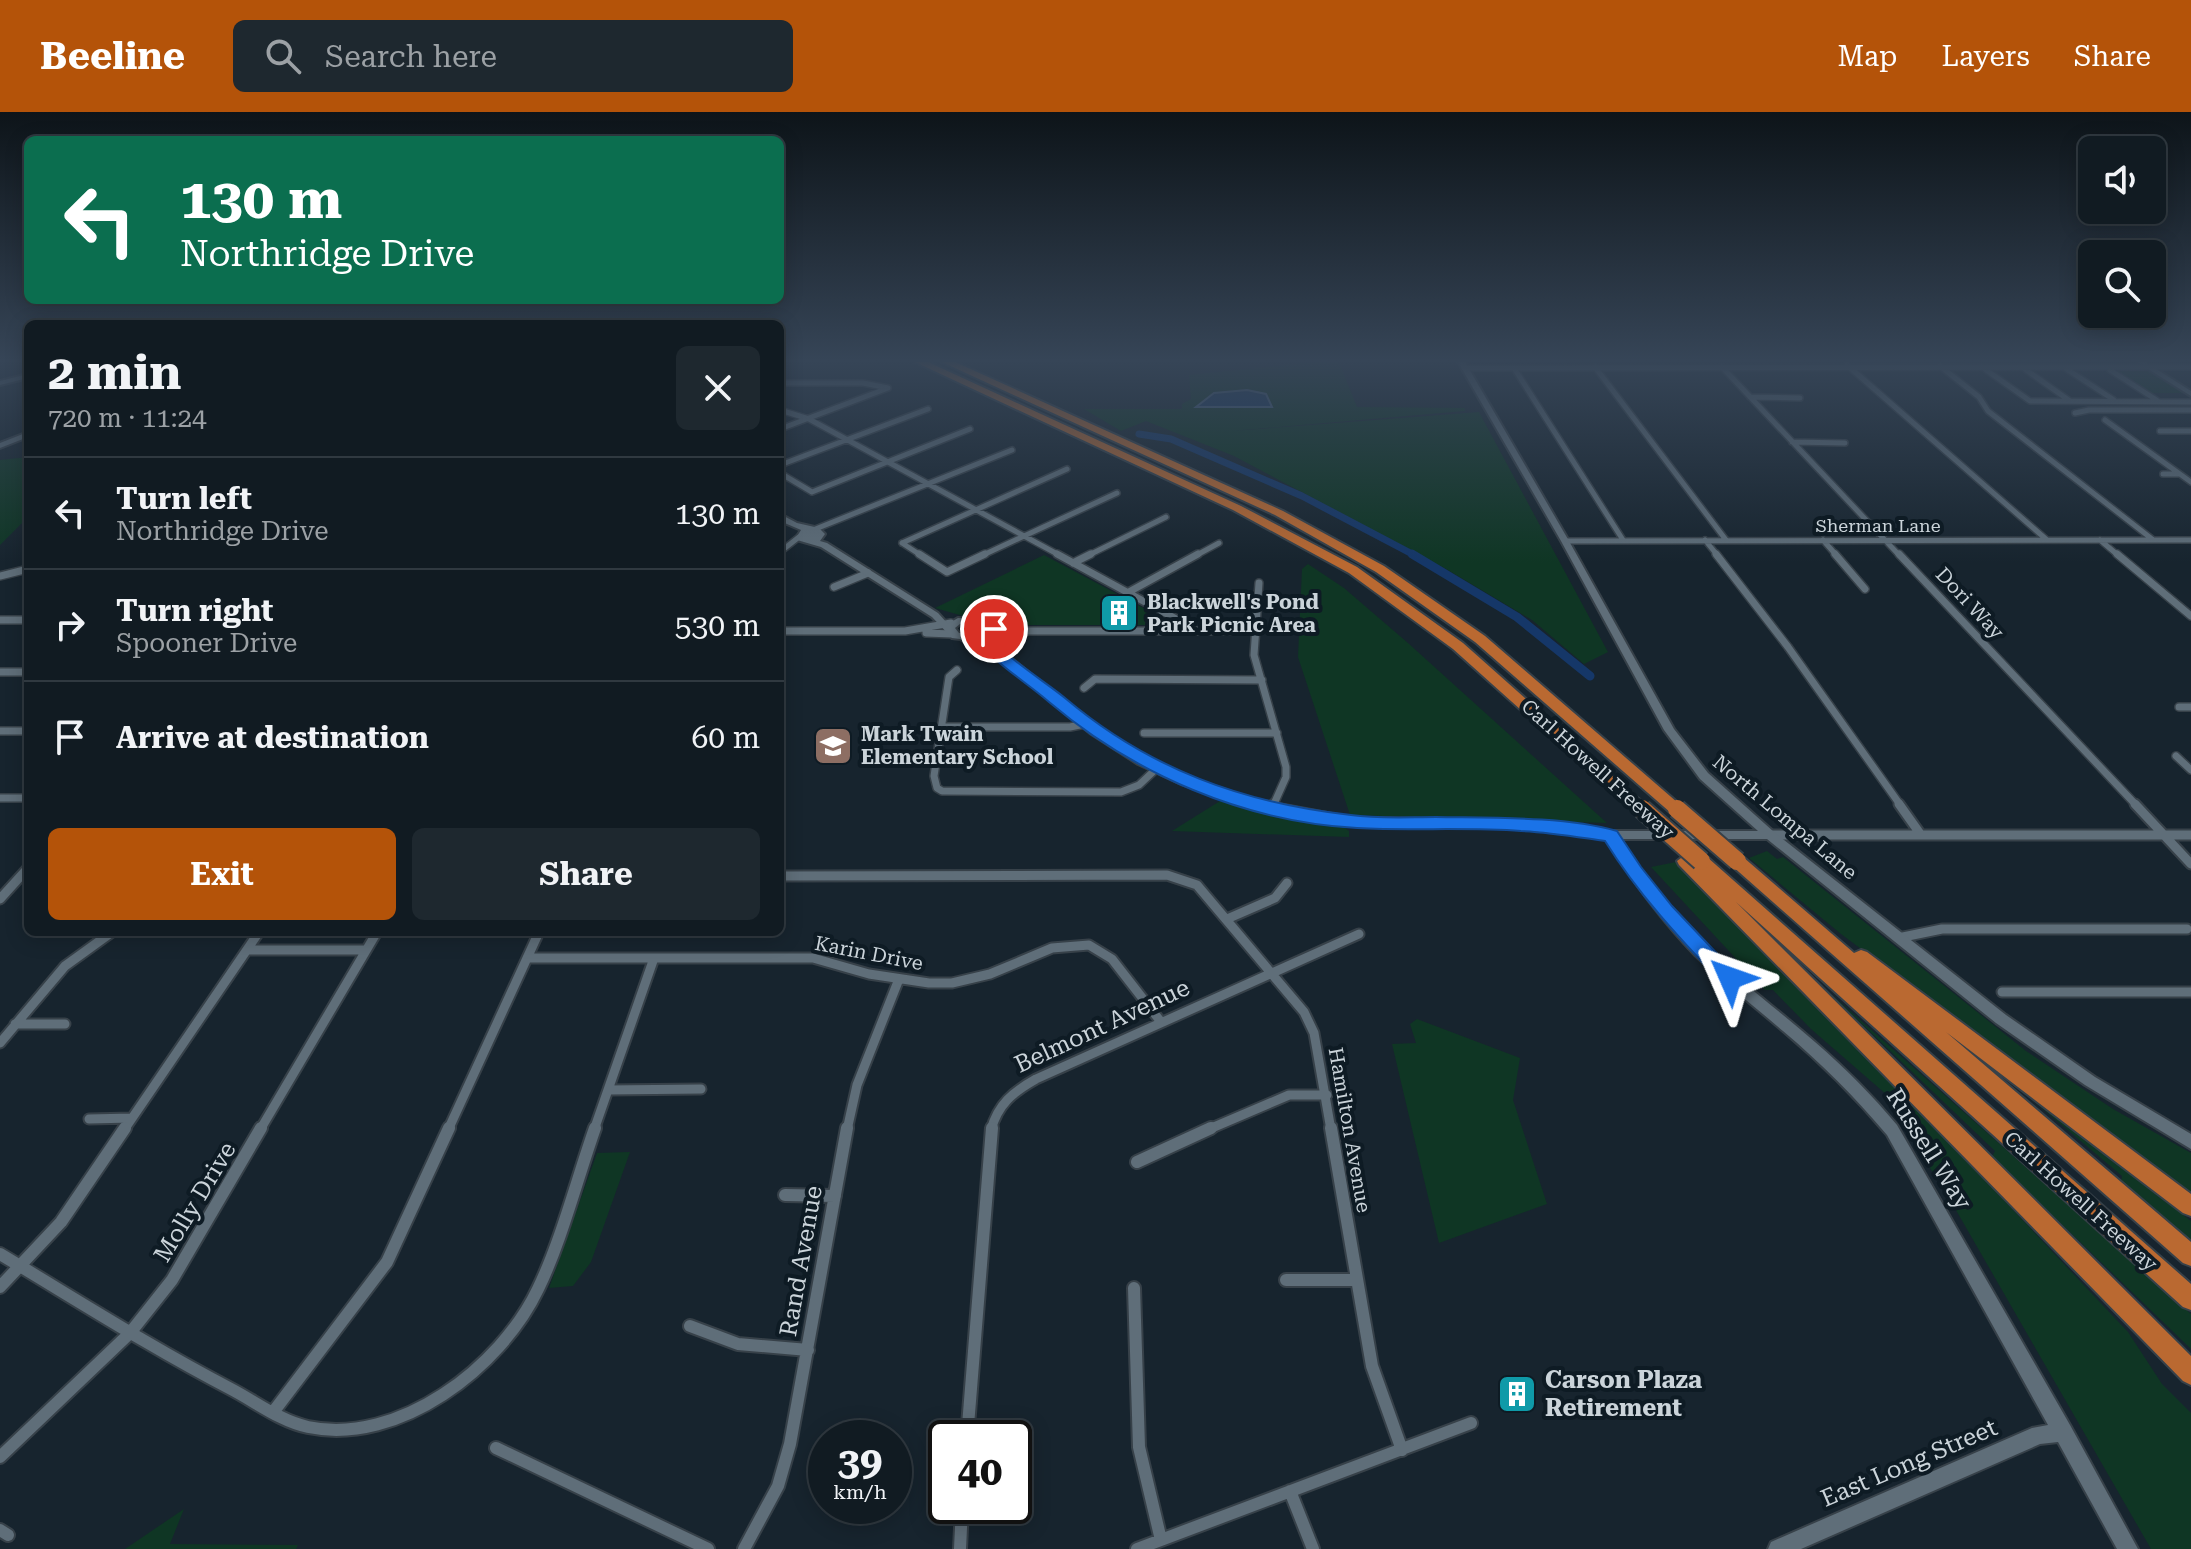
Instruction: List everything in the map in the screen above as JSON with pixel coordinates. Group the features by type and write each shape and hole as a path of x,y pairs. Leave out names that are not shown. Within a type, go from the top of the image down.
{"highway":[{"name":"Carl Howell Freeway","path":"1066,429 1237,508 1336,560 1444,634 1620,789 1693,861 2191,1299"},
{"name":"Carl Howell Freeway","path":"1096,429 1279,513 1380,569 1480,639 2191,1256"},
{"path":"1693,861 2191,1373"},
{"path":"1737,861 2191,1206"}],"street":[{"path":"827,429 1178,620 1183,630"},
{"path":"784,463 875,429"},
{"path":"784,475 812,492 970,429"},
{"name":"North Lompa Lane","path":"1500,429 1680,747 1709,781 1770,835 1898,938 2040,1047 2191,1142"},
{"path":"1553,429 1623,540"},
{"path":"1642,429 1726,540"},
{"name":"Dori Way","path":"1780,429 2191,864"},
{"path":"1920,429 2047,540"},
{"path":"2011,429 2153,540"},
{"path":"2117,429 2191,482"},
{"path":"2160,431 2191,431"},
{"path":"0,446 24,436"},
{"path":"2113,436 2126,436"},
{"path":"1792,442 1845,443"},
{"path":"784,550 830,526 1012,450"},
{"path":"1067,469 902,543 947,572 1117,493"},
{"path":"2163,474 2179,474"},
{"path":"1073,563 1166,517"},
{"path":"784,519 953,626"},
{"path":"2099,539 2191,616"},
{"path":"1705,540 1788,647 1921,835"},
{"path":"1823,540 1865,589"},
{"name":"Sherman Lane","path":"1565,541 2191,540"},
{"path":"1127,593 1219,543"},
{"path":"0,576 24,570"},
{"path":"834,587 868,573"},
{"path":"1259,583 1254,655 1286,767 1286,777 1272,808"},
{"path":"931,612 953,626"},
{"path":"0,620 24,620"},
{"path":"905,631 953,626 975,631 991,649 1113,744 1157,768 1211,791 1272,808 1354,822 1521,824 1610,835 2191,835"},
{"path":"784,631 905,631 953,626 975,631 1254,631"},
{"path":"975,631 991,649"},
{"path":"957,670 949,677 934,782 937,788 949,793 1121,792 1139,785 1157,768"},
{"path":"0,672 24,672"},
{"path":"1084,688 1095,679 1262,680"},
{"path":"2179,707 2191,707"},
{"path":"942,727 1070,727 1085,724"},
{"path":"0,731 24,731"},
{"path":"1144,733 1277,733"},
{"path":"2176,756 2191,770"},
{"path":"0,798 24,798"},
{"name":"Russell Way","path":"1610,835 1634,872 1698,948 1857,1088 1892,1130 2128,1549"},
{"path":"0,899 24,872"},
{"name":"Hamilton Avenue","path":"784,876 1167,875 1197,885 1274,972 1304,1012 1314,1033 1372,1366 1402,1450"},
{"path":"1227,919 1275,898 1287,883"},
{"path":"1898,938 1934,930 2187,929"},
{"name":"Belmont Avenue","path":"968,1420 988,1145 993,1119 1005,1098 1015,1090 1161,1022 1359,934"},
{"path":"0,1043 65,966 106,936"},
{"path":"0,1287 61,1222 256,936"},
{"name":"Molly Drive","path":"0,1457 130,1333 172,1280 375,936"},
{"path":"274,1411 387,1262 537,936"},
{"name":"Karin Drive","path":"528,958 813,958 899,979 929,983 972,980 1052,948 1089,945 1112,959 1161,1022"},
{"path":"247,950 366,950"},
{"path":"0,1254 130,1333 305,1426 352,1429 419,1410 483,1366 519,1325 539,1288 654,958"},
{"name":"Rand Avenue","path":"744,1549 778,1486 790,1444 857,1085 899,979"},
{"path":"2002,992 2191,992"},
{"path":"15,1024 65,1024"},
{"path":"608,1090 701,1089"},
{"path":"1137,1162 1274,1100 1304,1094 1327,1095"},
{"path":"89,1119 132,1118"},
{"path":"785,1195 835,1196"},
{"path":"1286,1280 1357,1280"},
{"path":"1134,1288 1139,1447 1161,1540"},
{"path":"690,1326 738,1344 808,1350"},
{"path":"1137,1549 1471,1423"},
{"name":"East Long Street","path":"1778,1549 2039,1435 2063,1432"},
{"path":"496,1448 708,1549"},
{"path":"1290,1491 1313,1549"},
{"path":"960,1549 961,1524"}],"green space":[{"path":"1166,429 1488,429 1608,652 1584,664 1532,620 1446,569 1234,456"},
{"path":"24,457 24,521 0,545 0,460"},
{"path":"1044,555 1166,622 1161,625 995,625 935,608"},
{"path":"1308,564 1344,588 1408,643 1607,823 1350,815 1298,657 1302,569"},
{"path":"1220,801 1344,827 1349,831 1349,837 1172,831"},
{"path":"1767,851 1777,859 1783,857 2026,1051 2113,1109 2191,1153 2191,1194 1841,934 1749,858"},
{"path":"1676,862 1889,1078 2128,1332 2162,1384 2191,1413 2191,1549 2151,1549 1949,1198 1903,1125 1895,1102 1811,1029 1773,990 1765,990 1651,867"},
{"path":"1822,986 2191,1314 2191,1349 1992,1157 1995,1151"},
{"path":"1417,1019 1520,1058 1513,1100 1547,1204 1439,1243 1392,1044 1416,1043 1410,1024"},
{"path":"1998,1071 2191,1221 2191,1242 2121,1182 2122,1176"},
{"path":"630,1152 591,1262 573,1286 549,1288 597,1153"},
{"path":"184,1509 170,1544 298,1545 296,1549 125,1549"}],"waterway":[{"path":"1139,434 1171,439 1302,496 1416,556"},
{"path":"1412,554 1517,617 1590,676"}],"place":[{"name":"Blackwell's Pond Park Picnic Area","path":"1119,613"},
{"name":"Mark Twain Elementary School","path":"833,746"},
{"name":"Carson Plaza Retirement","path":"1517,1394"}],"route":[{"path":"994,629 1009,631 981,633 991,649 1024,672 1094,731 1142,761 1211,791 1287,812 1354,822 1521,824 1610,835 1665,911 1730,978"}]}
